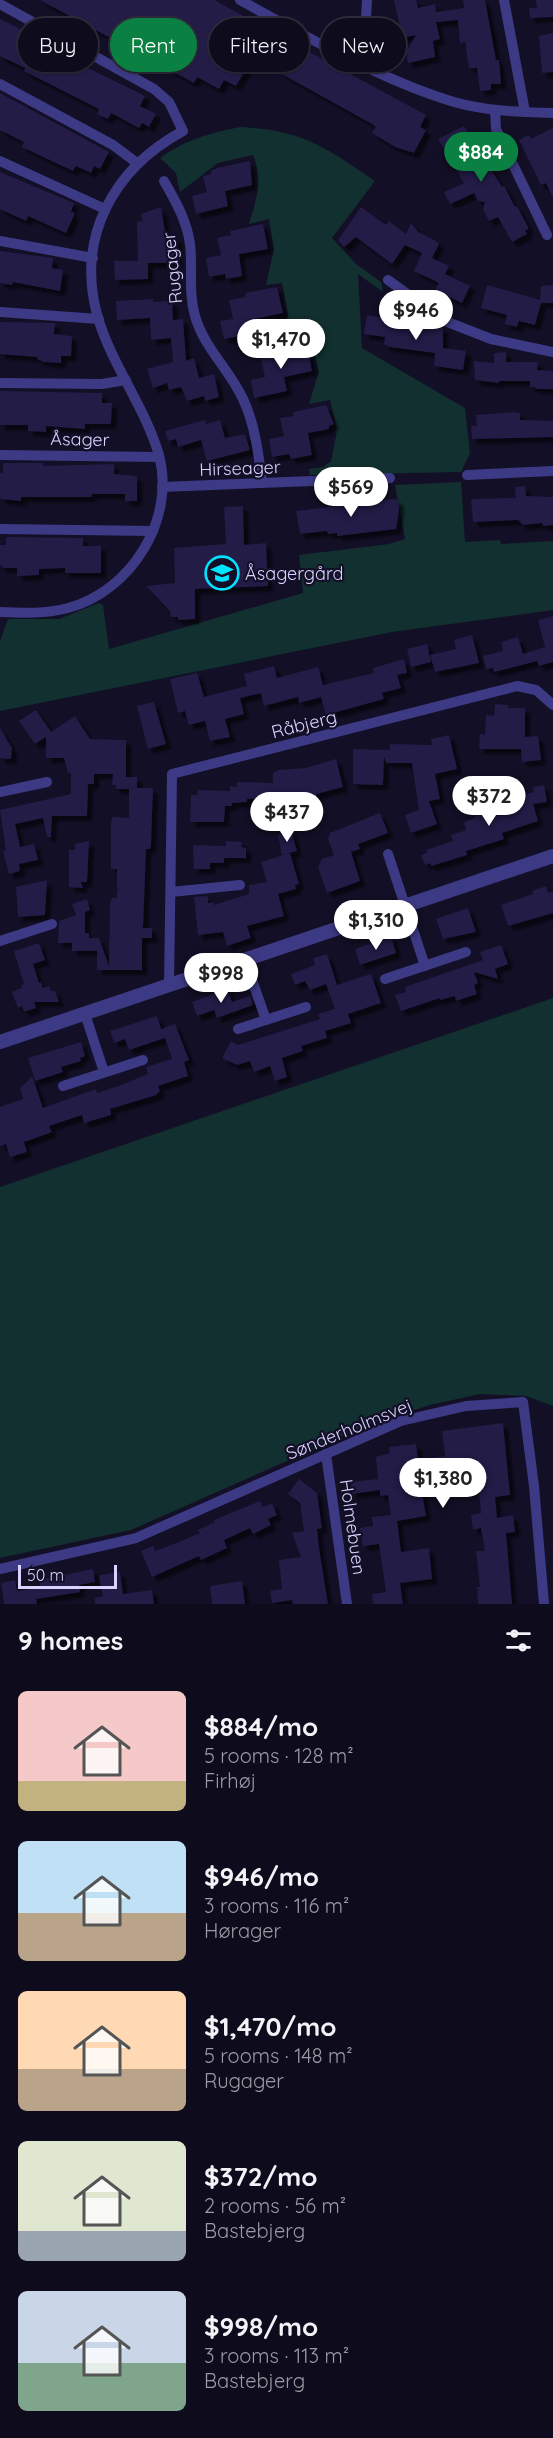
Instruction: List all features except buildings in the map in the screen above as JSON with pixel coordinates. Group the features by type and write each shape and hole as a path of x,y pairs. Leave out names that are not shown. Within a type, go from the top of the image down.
{"street":[{"path":"240,0 321,43"},
{"path":"366,18 367,0"},
{"path":"504,0 525,112"},
{"path":"0,4 154,89 169,102 183,131 159,145 137,163 105,209 93,258 92,289 99,319 152,434 159,457 162,487 153,531 145,549 120,580 87,601 49,612 0,612"},
{"path":"379,72 420,91 455,102 495,111 553,113"},
{"path":"0,84 113,145 137,163"},
{"path":"495,111 496,129 547,235"},
{"path":"0,161 105,209"},
{"name":"Rugager","path":"164,181 178,206 190,244 191,299 195,318 203,336 243,398 252,423 262,483"},
{"path":"0,241 93,258"},
{"path":"388,280 445,321 491,339 553,351"},
{"path":"0,312 99,319"},
{"path":"0,383 102,384 126,380"},
{"name":"Åsager","path":"0,455 159,457"},
{"path":"467,475 553,471"},
{"name":"Hirseager","path":"162,487 390,478"},
{"path":"0,529 153,531"},
{"name":"Råbjerg","path":"169,986 172,774 517,686 536,690 553,705"},
{"path":"0,792 47,782"},
{"path":"388,854 425,966"},
{"path":"0,1042 553,856"},
{"path":"171,892 240,885"},
{"path":"0,941 52,924"},
{"path":"385,980 466,952"},
{"path":"244,960 266,1020"},
{"path":"238,1029 306,1006"},
{"path":"85,1014 104,1072"},
{"path":"63,1086 143,1060"},
{"name":"Sønderholmsvej","path":"0,1569 136,1539 402,1421 466,1406 523,1402 534,1486 544,1604"},
{"name":"Holmebuen","path":"326,1454 347,1604"}],"green space":[{"path":"240,127 281,132 312,142 375,181 332,238 356,264 381,282 383,292 358,274 362,348 465,408 470,453 461,472 310,475 309,469 323,467 331,461 337,431 330,400 309,404 319,371 311,342 283,346 288,315 282,283 266,285 274,249 269,219 249,224 258,181 253,155 218,163 180,192 176,173 160,158 198,138"},
{"path":"461,482 465,542 500,540 501,544 553,541 553,610 392,632 0,711 0,641 8,619 59,619 99,603 103,605 109,649 303,593 299,555 389,544 405,539 395,485"},
{"path":"553,998 553,1406 526,1396 480,1394 430,1405 373,1423 131,1530 0,1558 0,1187"}],"place":[{"name":"Åsagergård","path":"222,573"}]}
